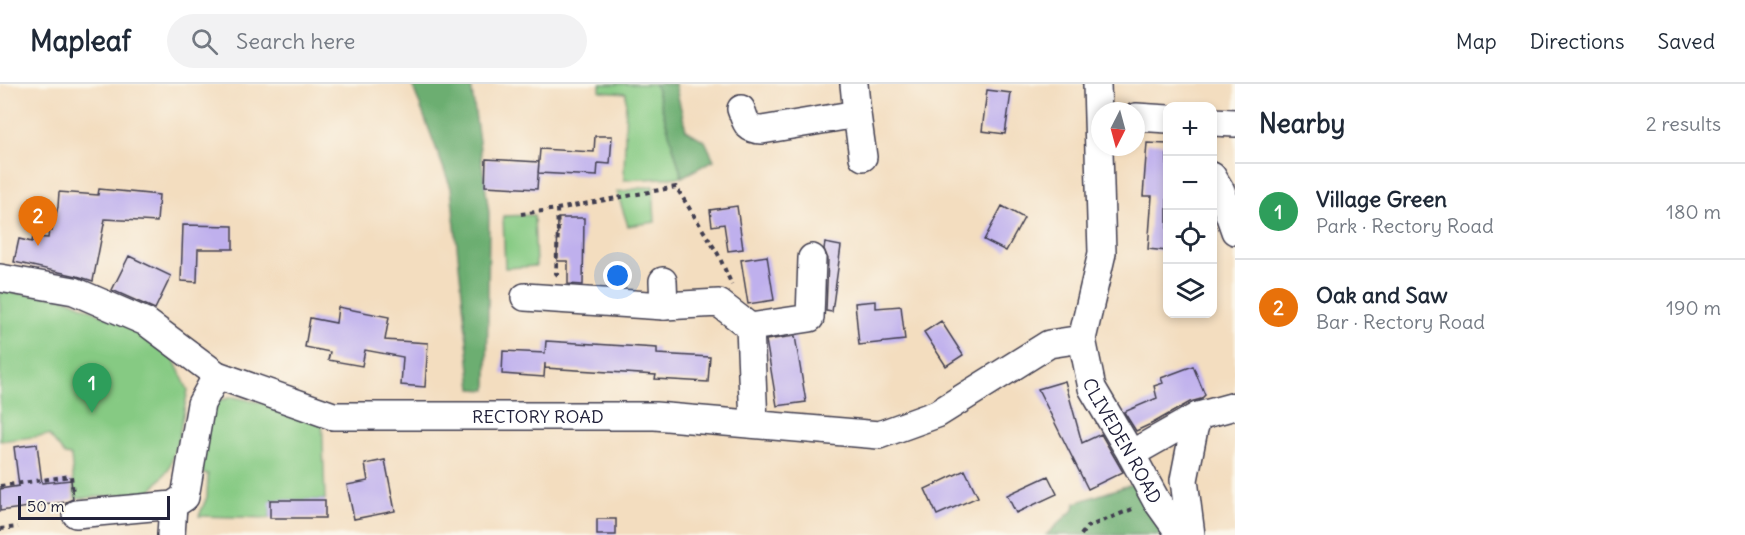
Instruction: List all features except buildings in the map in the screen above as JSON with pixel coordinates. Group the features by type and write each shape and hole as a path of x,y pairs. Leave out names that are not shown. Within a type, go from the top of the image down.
{"street":[{"path":"854,84 863,158"},
{"path":"1097,84 1098,102"},
{"path":"741,109 748,126 753,130 857,114"},
{"path":"1145,118 1163,119"},
{"path":"1217,122 1235,123"},
{"path":"1082,339 1102,253 1100,156"},
{"path":"1217,184 1235,231"},
{"path":"525,297 576,300 663,293 718,303 750,327 810,318 812,258"},
{"name":"RECTORY ROAD","path":"0,278 74,291 146,322 218,375 333,417 655,416 879,435 937,414 1049,344 1082,339"},
{"path":"750,327 753,424"},
{"name":"CLIVEDEN ROAD","path":"1082,339 1092,388 1156,500 1181,535"},
{"path":"76,514 173,505 185,497 201,404 218,375"},
{"path":"1131,454 1198,416 1235,406"},
{"path":"1191,535 1184,480 1198,416"},
{"path":"171,535 173,505"}],"path":[{"path":"520,214 676,187 718,254 732,285"},
{"path":"557,209 556,273 576,300"},
{"path":"0,486 71,476 76,514"},
{"path":"1081,535 1087,527 1156,500"},
{"path":"0,529 18,527"}],"green space":[{"path":"412,84 471,84 489,213 487,390 472,389 451,188"},
{"path":"600,84 655,84 682,177 624,180 626,93 600,91"},
{"path":"655,84 675,84 686,130 705,141 714,160 682,177"},
{"path":"653,186 655,222 628,226 617,192"},
{"path":"534,215 536,266 505,268 503,216"},
{"path":"0,291 65,298 166,343 188,390 179,436 169,469 150,492 75,499 71,456 65,455 49,435 0,441"},
{"path":"233,397 322,415 325,500 271,500 270,518 199,516 207,497 208,474 200,473 205,417 217,401"},
{"path":"1137,480 1176,535 1046,535 1074,509 1075,503 1132,484"}],"place":[{"name":"Oak and Saw","path":"38,246"},
{"name":"Village Green","path":"92,413"}]}
